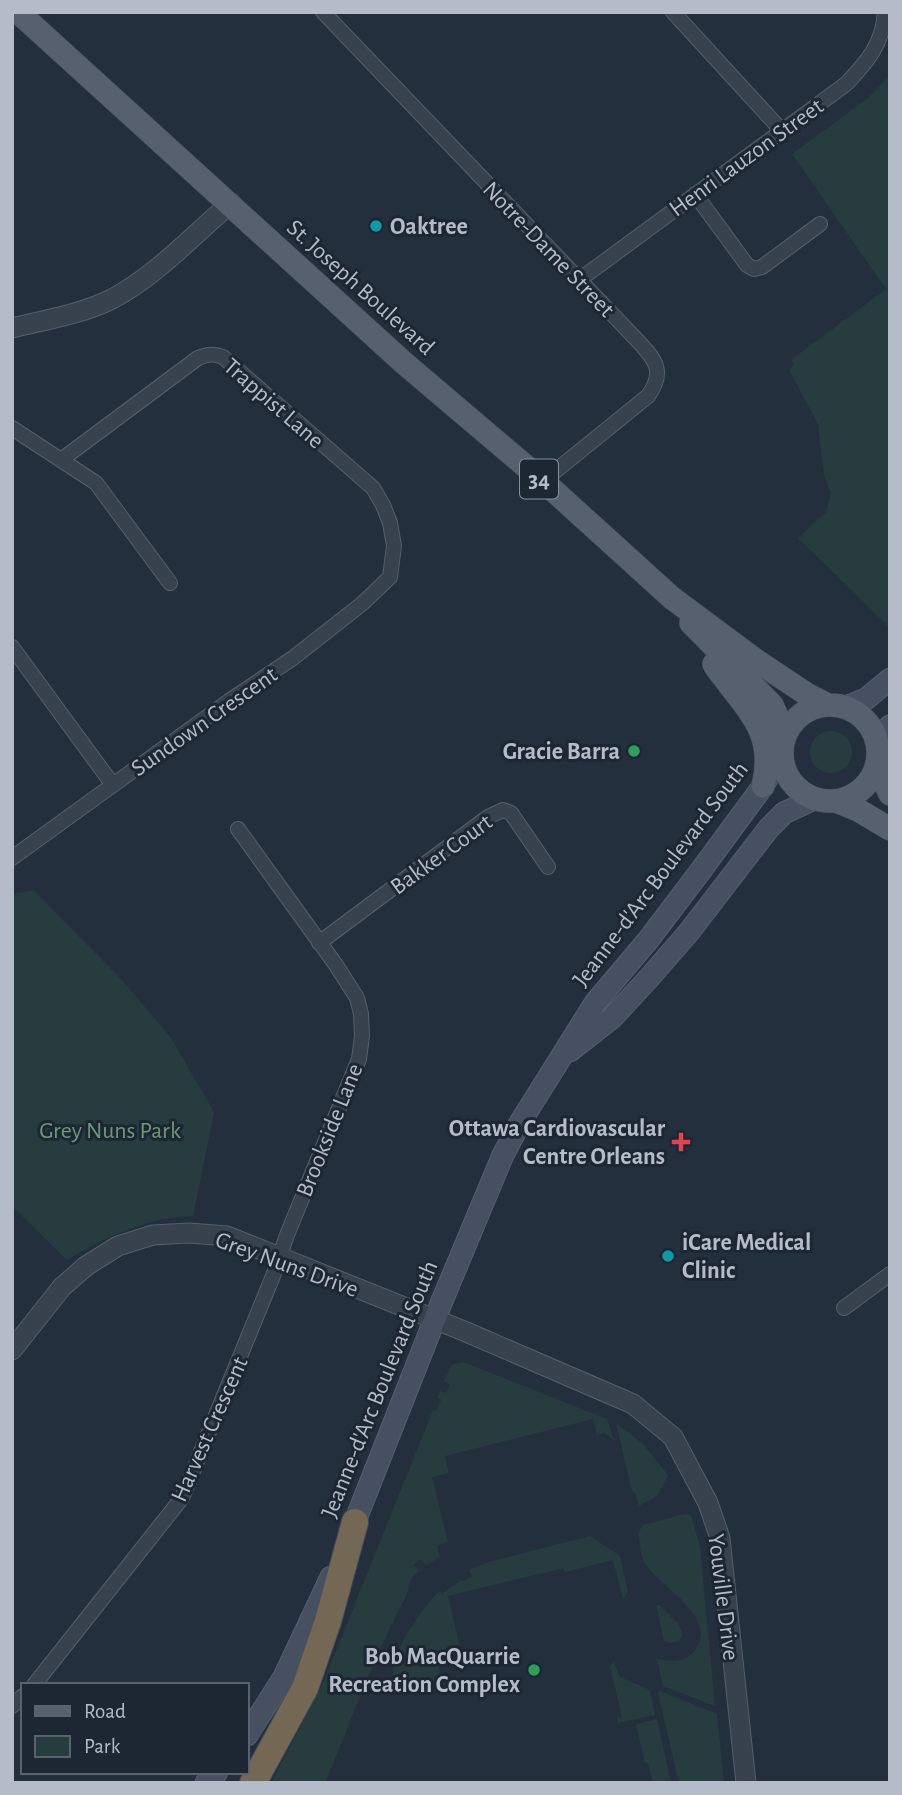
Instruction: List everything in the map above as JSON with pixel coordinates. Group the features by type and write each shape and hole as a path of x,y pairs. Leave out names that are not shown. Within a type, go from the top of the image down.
{"highway":[{"path":"253,1783 305,1688 328,1620 355,1522"}],"main road":[{"name":"St. Joseph Boulevard","path":"18,12 404,363 543,481 672,598 763,666 808,695 837,706"},
{"name":"St. Joseph Boulevard","path":"672,598 698,633 772,705 783,744"},
{"path":"698,633 716,668 744,703 763,736 768,754 763,786"},
{"path":"783,744 792,722 803,713 815,707 837,706 866,699 890,679"},
{"name":"34","path":"837,706 858,714 869,724 875,736 877,758 890,794"},
{"path":"825,800 850,797 862,790 871,779 890,726"},
{"name":"34","path":"783,744 784,768 791,782 801,792 858,810 890,829"},
{"name":"Jeanne-d'Arc Boulevard South","path":"248,1733 284,1677 355,1522 434,1320 503,1155 557,1061 595,1003 649,939 763,786 783,744"},
{"name":"Jeanne-d'Arc Boulevard South","path":"557,1061 612,1018 649,978 783,814 825,800"}],"street":[{"name":"Notre-Dame Street","path":"323,12 652,356 657,366 658,377 648,396 543,481"},
{"path":"673,12 782,131"},
{"name":"Henri Lauzon Street","path":"579,280 846,84 877,48 885,12"},
{"path":"695,194 747,265 754,269 762,267 820,224"},
{"path":"12,328 110,300 141,281 230,204"},
{"name":"Trappist Lane","path":"61,460 198,358 212,354 223,357 373,488 383,505 392,534 394,546 390,577"},
{"path":"12,428 96,483 170,583"},
{"name":"Sundown Crescent","path":"12,858 293,658 363,603 390,577"},
{"path":"12,647 113,785"},
{"name":"Bakker Court","path":"319,943 488,817 503,810 511,813 548,867"},
{"name":"Brookside Lane","path":"238,829 357,998 361,1014 359,1059 279,1256"},
{"name":"Grey Nuns Drive","path":"12,1350 62,1287 74,1276 103,1255 153,1235 189,1233 227,1237 434,1320"},
{"name":"Harvest Crescent","path":"36,1683 182,1498 279,1256"},
{"path":"845,1308 890,1274"},
{"name":"Youville Drive","path":"434,1320 633,1404 673,1437 708,1503 720,1538 746,1783"}],"green space":[{"path":"890,75 890,628 798,538 826,512 831,493 824,475 818,424 789,370 794,365 791,360 886,289 792,154 868,98"},
{"path":"831,731 846,737 852,752 846,767 831,773 816,767 810,752 816,737"},
{"name":"Grey Nuns Park","path":"33,890 122,980 171,1038 214,1112 193,1216 143,1224 67,1260 12,1206 12,894"},
{"path":"463,1362 607,1419 614,1440 604,1433 597,1435 593,1419 445,1456 449,1473 432,1477 448,1542 437,1546 440,1557 426,1565 420,1559 414,1565 419,1571 410,1582 325,1783 271,1783 324,1681 433,1410 436,1411 441,1400 437,1398 440,1391 446,1393 450,1384 444,1381 452,1365"},
{"path":"616,1423 643,1444 668,1475 658,1495 639,1506 632,1491"},
{"path":"685,1514 691,1515 700,1546 715,1706 663,1686 657,1659 687,1658 701,1638 700,1626 685,1603 645,1564 638,1533 643,1525"},
{"path":"590,1536 620,1556 628,1592 623,1599 613,1560 565,1572 563,1568 448,1596 461,1652 437,1660 442,1679 440,1683 410,1690 398,1685 393,1673 399,1650 417,1619 439,1591 442,1594 461,1580 464,1581 472,1576 469,1570 485,1563"},
{"path":"656,1605 679,1625 683,1634 679,1641 664,1641"},
{"path":"614,1662 620,1677 650,1690 655,1715 618,1723 617,1718 622,1717 610,1666"},
{"path":"660,1691 717,1714 724,1783 679,1783 658,1693"},
{"path":"657,1719 671,1783 653,1783 648,1763 645,1763 636,1724"}],"place":[{"name":"Oaktree","path":"376,226"},
{"name":"Gracie Barra","path":"634,751"},
{"name":"Ottawa Cardiovascular Centre Orleans","path":"681,1142"},
{"name":"iCare Medical Clinic","path":"668,1256"},
{"name":"Bob MacQuarrie Recreation Complex","path":"534,1670"}]}
